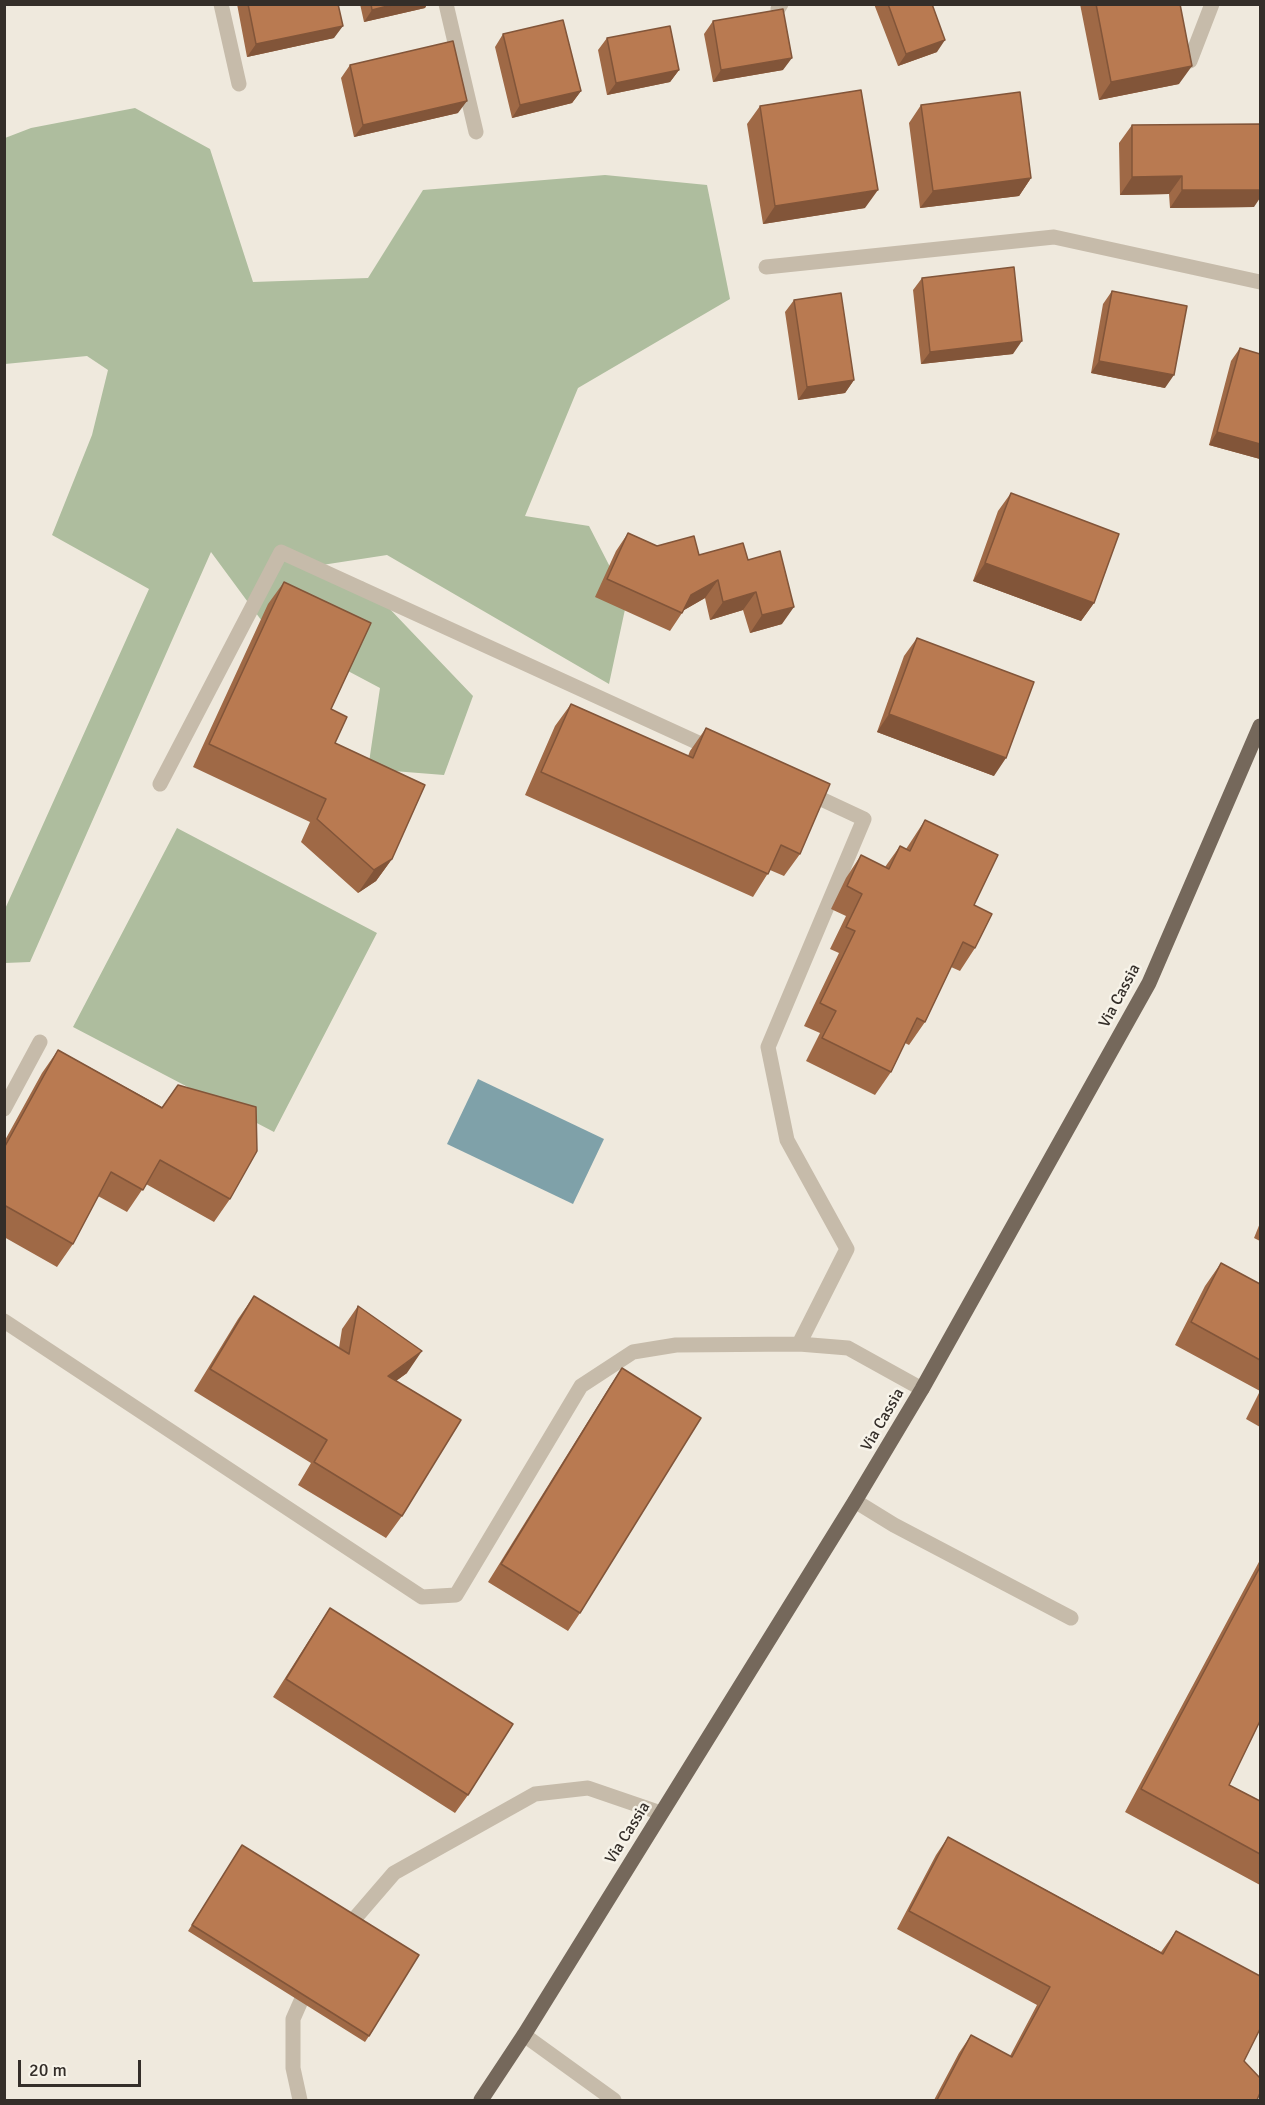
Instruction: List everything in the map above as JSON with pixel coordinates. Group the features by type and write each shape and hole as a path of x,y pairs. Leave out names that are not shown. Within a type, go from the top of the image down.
{"main road":[{"name":"Via Cassia","path":"481,2100 662,1813 922,1389 1149,982 1260,726"}],"street":[{"path":"221,4 239,84"},
{"path":"446,4 476,132"},
{"path":"1190,61 1212,4"},
{"path":"766,267 1054,237 1260,282"},
{"path":"160,784 281,552 724,754"},
{"path":"788,784 864,819 768,1047 787,1140 847,1249 799,1344"},
{"path":"4,1109 40,1042"},
{"path":"4,1321 422,1597 456,1595 581,1386 633,1352 676,1345 799,1344 848,1348 922,1389"},
{"path":"855,1501 894,1525 1071,1618"},
{"path":"334,1942 394,1873 535,1794 588,1788 662,1813"},
{"path":"300,2100 293,2068 293,2019 315,1969"},
{"path":"524,2035 614,2100"}],"green space":[{"path":"135,108 210,149 253,282 368,278 423,190 605,175 707,185 730,299 578,388 525,516 589,526 627,600 609,684 387,555 309,567 364,582 473,696 444,775 368,769 380,688 267,628 211,552 30,962 5,963 5,909 149,589 52,535 92,435 108,370 87,356 5,364 5,138 31,128"},
{"path":"177,828 377,933 274,1132 73,1027"}],"water":[{"path":"478,1079 604,1139 573,1204 447,1144"}],"building":[{"path":"248,4 338,4 343,26 256,44"},
{"path":"371,4 395,4 372,10"},
{"path":"888,4 932,4 945,40 906,54"},
{"path":"1096,4 1180,4 1192,66 1111,82"},
{"path":"783,9 792,58 721,70 713,21"},
{"path":"563,20 581,91 520,105 503,34"},
{"path":"670,26 679,70 616,83 607,38"},
{"path":"453,41 467,101 363,125 350,65"},
{"path":"861,90 878,190 775,206 760,106"},
{"path":"1020,92 1031,178 933,191 921,105"},
{"path":"1260,124 1260,190 1182,190 1182,176 1132,177 1132,125"},
{"path":"1014,267 1022,341 930,352 922,278"},
{"path":"1112,291 1187,306 1174,375 1099,361"},
{"path":"841,293 854,380 807,387 794,300"},
{"path":"1240,348 1260,354 1260,444 1217,432"},
{"path":"1011,493 1119,534 1094,603 985,563"},
{"path":"628,533 657,546 694,536 699,555 743,543 748,560 780,551 794,607 762,615 756,592 723,602 718,580 691,595 682,613 607,579"},
{"path":"284,582 371,623 331,709 347,717 335,743 425,785 392,859 374,870 317,819 326,799 209,744"},
{"path":"917,638 1034,682 1006,758 889,714"},
{"path":"571,704 693,758 706,728 830,784 800,854 781,845 768,874 541,772"},
{"path":"925,820 998,855 974,905 992,914 975,948 963,942 925,1022 917,1018 891,1072 822,1038 836,1011 820,1003 855,931 846,927 862,894 847,886 861,855 889,869 900,846 910,851"},
{"path":"58,1050 162,1108 178,1085 256,1107 257,1151 230,1199 160,1160 143,1190 111,1172 73,1244 4,1205 4,1148"},
{"path":"1221,1263 1260,1284 1260,1360 1191,1322"},
{"path":"254,1296 349,1354 358,1306 422,1351 388,1376 461,1420 402,1516 314,1462 327,1440 210,1369"},
{"path":"622,1368 701,1418 580,1613 501,1564"},
{"path":"1260,1567 1260,1721 1229,1785 1260,1801 1260,1854 1141,1789"},
{"path":"330,1608 513,1724 468,1795 286,1679"},
{"path":"948,1837 1163,1954 1176,1931 1260,1976 1260,2029 1244,2061 1260,2078 1260,2093 1257,2100 937,2100 971,2035 1012,2057 1050,1987 909,1911"},
{"path":"242,1845 419,1955 369,2036 192,1925"}]}
